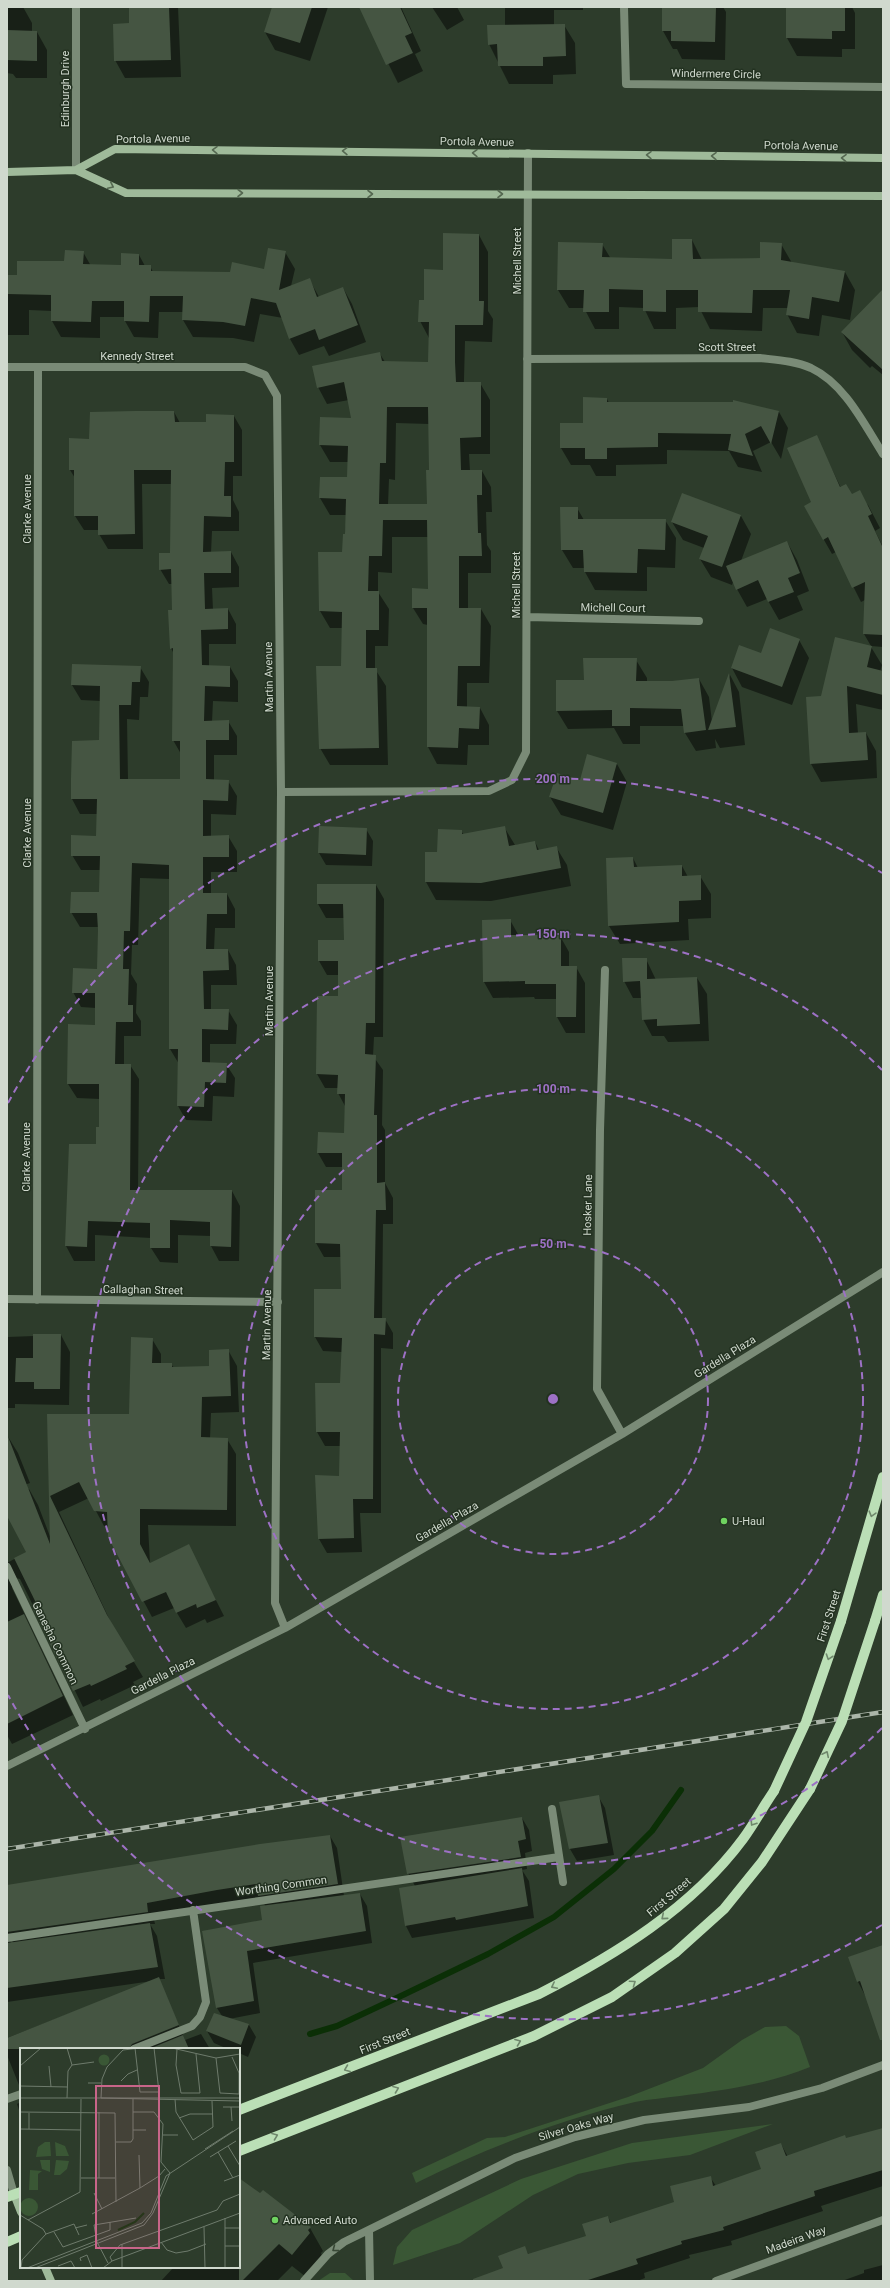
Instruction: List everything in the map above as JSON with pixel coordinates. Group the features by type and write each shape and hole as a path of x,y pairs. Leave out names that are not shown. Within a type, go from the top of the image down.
{"main road":[{"name":"Portola Avenue","path":"76,170 115,149 883,158"},
{"name":"Portola Avenue","path":"7,172 76,170 126,193 883,196"},
{"name":"First Street","path":"240,2110 539,1994 586,1969 648,1931 704,1883 742,1840 774,1791 806,1722 841,1620 883,1477"},
{"path":"240,2151 534,2036 612,1997 675,1953 724,1909 762,1862 810,1789 842,1721 883,1595"},
{"path":"14,2194 20,2209"},
{"path":"7,2242 20,2236"},
{"path":"45,2268 51,2281"}],"street":[{"name":"Edinburgh Drive","path":"76,7 76,170"},
{"name":"Windermere Circle","path":"624,7 626,84 883,87"},
{"name":"Michell Street","path":"281,792 489,791 512,780 526,752 528,153"},
{"name":"Scott Street","path":"527,359 782,360 812,369 839,389 883,454"},
{"name":"Kennedy Street","path":"7,367 245,367 265,375"},
{"name":"Clarke Avenue","path":"37,1300 38,367"},
{"name":"Martin Avenue","path":"265,375 277,396 281,792 275,1603 285,1628"},
{"name":"Michell Court","path":"526,617 699,621"},
{"name":"Hosker Lane","path":"605,970 600,1130 597,1389 622,1434"},
{"name":"Gardella Plaza","path":"7,1766 285,1628 622,1434 883,1272"},
{"name":"Callaghan Street","path":"7,1299 278,1302"},
{"name":"Ganesha Common","path":"7,1567 84,1729"},
{"path":"552,1809 563,1882"},
{"name":"Worthing Common","path":"7,1938 559,1857"},
{"path":"137,2048 192,2026 200,2017 206,2002 193,1910"},
{"name":"Silver Oaks Way","path":"304,2281 335,2248 515,2158 575,2137 644,2120 750,2107 822,2088 883,2065"},
{"path":"7,2099 20,2094"},
{"path":"7,2170 14,2194"},
{"name":"Madeira Way","path":"716,2281 883,2220"},
{"path":"369,2230 370,2281"}],"green space":[{"path":"786,2026 799,2036 810,2067 779,2078 746,2086 635,2102 579,2117 523,2136 469,2158 416,2183 412,2173 487,2138 505,2137 628,2097 703,2068 742,2040 765,2027"},
{"path":"773,2124 690,2155 628,2163 578,2174 533,2195 460,2243 393,2265 397,2247 412,2230 521,2179 632,2143"},
{"path":"330,2273 345,2273 354,2281 318,2281"}],"building":[{"path":"129,7 169,7 171,60 114,61 113,24 129,23"},
{"path":"272,7 312,7 300,43 264,32"},
{"path":"359,7 400,7 412,33 405,36 413,53 386,65"},
{"path":"662,7 716,7 715,42 671,41 671,31 662,31"},
{"path":"786,7 845,7 845,31 832,31 832,39 786,38"},
{"path":"565,24 566,56 543,57 543,66 498,66 497,44 488,45 487,25"},
{"path":"7,30 37,31 37,61 7,60"},
{"path":"443,233 479,234 479,301 484,301 483,325 455,325 455,362 456,382 481,382 481,437 460,438 461,470 482,470 482,495 477,495 478,533 481,533 482,556 459,556 459,608 481,608 480,666 458,666 457,706 480,707 479,729 459,728 458,748 427,747 427,608 412,608 412,588 428,589 427,520 383,520 382,556 369,556 368,591 379,591 379,630 366,630 366,668 377,668 379,748 319,749 316,666 341,666 342,612 319,611 318,552 342,552 343,534 345,534 346,499 319,498 320,477 347,477 348,446 319,445 320,417 351,418 344,382 317,388 312,366 380,352 382,361 428,362 429,322 418,322 419,300 424,300 424,269 443,270","holes":["387,407 428,407 429,470 426,470 427,504 379,504 380,463 386,463"]},
{"path":"672,239 692,239 693,259 760,258 760,242 782,243 781,260 845,271 839,302 812,297 809,319 786,315 790,290 753,290 752,313 698,312 698,290 666,290 666,312 643,311 643,290 609,289 609,312 583,312 584,290 557,290 558,242 603,243 602,257 672,259"},
{"path":"268,248 286,251 279,290 310,278 317,297 343,287 358,325 319,340 315,329 289,339 276,303 251,298 245,326 223,322 182,320 183,296 150,296 149,322 124,321 124,301 92,301 91,322 51,321 51,295 7,294 7,275 17,275 17,261 64,261 65,250 84,251 83,264 121,265 121,253 139,254 139,265 151,265 151,271 230,272 232,262 264,269"},
{"path":"883,289 883,370 841,332"},
{"path":"583,397 607,398 607,402 733,402 733,400 779,411 771,444 761,426 745,434 753,456 728,450 731,434 658,433 658,447 607,448 607,459 585,459 585,448 560,448 560,423 583,423"},
{"path":"174,411 175,422 206,422 206,414 234,415 234,462 225,462 224,496 231,496 231,517 204,516 203,552 231,551 231,573 204,573 205,609 228,608 228,629 201,630 202,665 230,666 230,687 205,686 204,721 229,720 229,740 206,740 206,779 229,780 228,801 203,800 203,836 229,835 229,857 203,857 203,893 227,893 227,914 207,914 206,949 228,949 229,970 203,971 204,1009 229,1009 228,1030 202,1029 202,1062 227,1063 226,1083 205,1082 204,1107 177,1106 178,1049 169,1049 169,865 132,863 130,931 124,931 123,969 129,969 128,1005 133,1005 133,1022 116,1022 115,1064 131,1064 130,1190 232,1190 231,1247 210,1246 210,1222 170,1220 170,1248 150,1248 150,1223 88,1221 87,1247 65,1246 69,1144 96,1144 96,1127 99,1127 99,1084 67,1084 68,1024 95,1025 95,993 72,993 73,968 97,969 98,930 97,913 70,913 71,892 99,892 100,856 71,856 71,835 96,836 97,799 71,799 72,741 99,740 100,686 71,685 72,664 141,666 140,682 132,682 131,705 119,705 120,779 180,779 180,741 172,741 173,648 170,649 168,610 172,610 171,569 159,570 159,553 170,553 171,470 134,470 135,534 98,535 98,516 74,516 74,470 69,470 69,438 89,439 90,412"},
{"path":"817,435 840,487 846,484 852,494 860,490 872,514 868,516 883,548 883,635 863,634 865,582 852,588 828,537 823,540 804,506 811,502 787,448"},
{"path":"682,493 741,515 722,567 699,559 708,536 671,522"},
{"path":"560,507 578,507 578,519 666,519 665,550 638,549 637,573 584,572 583,550 561,550"},
{"path":"787,541 800,573 788,578 794,592 768,602 758,580 736,590 726,566"},
{"path":"770,628 800,639 782,687 731,668 739,645 761,653"},
{"path":"835,637 872,646 867,667 883,671 883,695 847,686 849,733 866,732 868,760 810,764 806,697 821,696"},
{"path":"583,658 637,658 636,681 672,681 699,678 706,730 684,733 681,709 630,708 630,726 612,726 612,710 556,711 556,680 584,680"},
{"path":"729,673 736,727 708,730"},
{"path":"587,754 617,763 603,813 549,797 557,773 580,780"},
{"path":"319,826 367,828 366,855 318,853"},
{"path":"505,826 509,846 535,841 537,850 557,846 561,868 481,883 425,882 425,852 437,852 438,829 462,830 462,834"},
{"path":"633,857 634,867 682,865 682,876 701,875 701,900 679,901 679,922 608,926 606,858"},
{"path":"317,884 376,884 375,1023 366,1023 365,1054 376,1055 374,1115 377,1115 377,1183 385,1182 386,1210 376,1210 374,1318 386,1318 385,1335 374,1334 373,1499 353,1499 354,1538 318,1539 315,1475 339,1476 340,1432 316,1432 315,1383 340,1383 342,1338 314,1337 314,1289 341,1289 340,1244 315,1243 315,1190 342,1190 342,1153 317,1153 318,1132 344,1133 345,1094 337,1094 338,1075 316,1074 317,996 338,996 338,961 318,961 318,940 344,940 343,904 317,904"},
{"path":"511,919 511,935 561,935 561,966 577,966 576,1017 556,1017 556,984 525,984 525,981 483,982 482,920"},
{"path":"622,958 647,958 647,979 697,977 700,1024 657,1026 657,1019 642,1020 640,981 623,982"},
{"path":"33,1334 61,1334 60,1389 34,1389 34,1382 15,1382 16,1358 33,1358"},
{"path":"131,1337 153,1338 152,1363 172,1363 172,1367 209,1366 209,1350 229,1349 231,1396 202,1397 201,1437 228,1438 227,1510 140,1509 140,1544 150,1563 189,1544 216,1600 197,1608 196,1604 176,1613 166,1592 142,1602 108,1537 107,1512 94,1511 79,1482 50,1496 107,1615 135,1661 125,1666 127,1669 91,1686 90,1684 73,1691 33,1609 38,1607 14,1558 26,1552 7,1516 7,1434 50,1544 47,1414 129,1414"},
{"path":"24,1614 63,1696 7,1724 7,1622"},
{"path":"599,1795 608,1843 569,1849 559,1802"},
{"path":"522,1817 526,1839 518,1841 521,1857 407,1874 400,1837"},
{"path":"330,1835 338,1884 258,1896 256,1884 147,1903 148,1912 7,1932 7,1885 260,1844"},
{"path":"522,1868 528,1906 456,1920 455,1917 405,1926 399,1888"},
{"path":"360,1893 366,1931 247,1951 254,2001 216,2008 202,1931 262,1920 260,1906"},
{"path":"150,1923 158,1967 7,1988 7,1943"},
{"path":"883,1945 883,2040 880,2040 860,1981 857,1982 848,1957"},
{"path":"159,1977 179,2025 132,2044 130,2048 7,2049 7,2038"},
{"path":"214,2013 249,2024 241,2045 206,2031"},
{"path":"183,2035 189,2048 151,2048"},
{"path":"883,2128 883,2170 814,2191 815,2196 723,2227 724,2230 681,2241 682,2244 636,2259 638,2264 585,2281 473,2281 473,2279 503,2268 498,2256 525,2246 528,2254 586,2236 582,2224 608,2216 610,2223 674,2202 670,2186 711,2176 713,2186 761,2169 755,2152 781,2143 786,2156 845,2135 846,2138"},
{"name":"Advanced Auto","path":"240,2179 260,2193 263,2190 311,2227 308,2230 310,2233 292,2255 279,2244 242,2281 239,2281"}],"waterway":[{"path":"310,2034 337,2026 403,1995 488,1954 554,1917 614,1869 652,1831 681,1790"}],"railway":[{"path":"7,1849 883,1712"}],"place":[{"name":"U-Haul","path":"724,1521"},
{"name":"Advanced Auto","path":"275,2220"}]}
